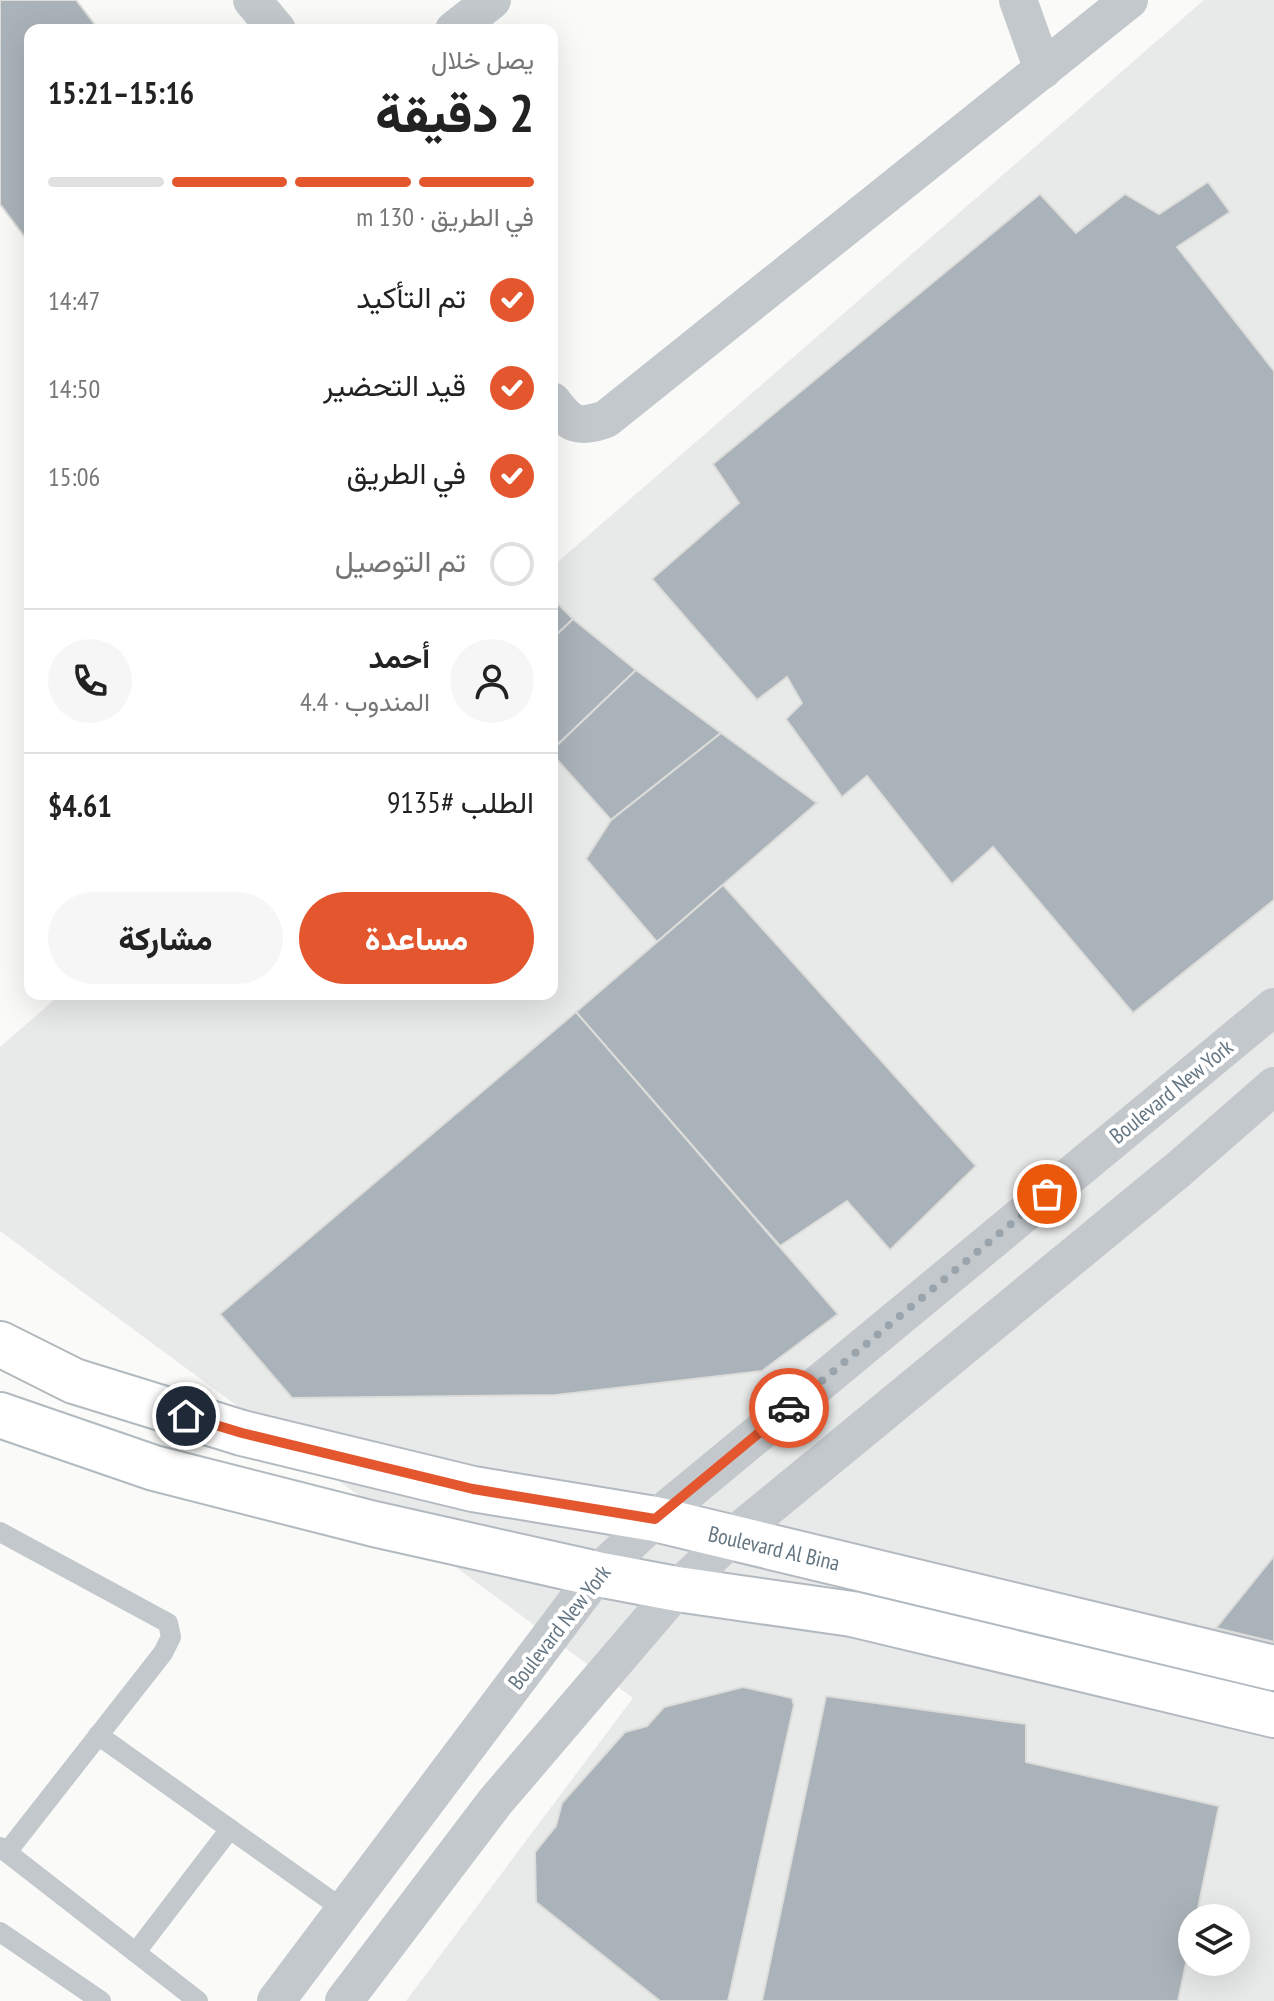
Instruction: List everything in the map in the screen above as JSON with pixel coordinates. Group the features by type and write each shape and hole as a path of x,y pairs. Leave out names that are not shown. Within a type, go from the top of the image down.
{"main road":[{"name":"Boulevard Al Bina","path":"0,1344 74,1381 242,1433 473,1489 655,1519 1274,1668"},
{"path":"0,1415 154,1468 374,1524 597,1574 677,1589 852,1614 1274,1715"}],"street":[{"path":"252,0 272,24"},
{"path":"462,24 492,0"},
{"path":"1018,0 1043,70"},
{"path":"558,409 566,420 586,426 606,419 1129,0"},
{"name":"Boulevard New York","path":"276,2001 597,1574 655,1519 1274,1007"},
{"path":"344,2001 495,1802 677,1589 732,1537 1179,1169 1274,1086"}],"lane":[{"path":"0,1532 168,1623 171,1637 163,1653 3,1849 198,2001"},
{"path":"98,1735 344,1910"},
{"path":"136,1952 230,1829"},
{"path":"0,1932 101,2001"}],"shaded area":[{"path":"1204,0 1274,0 1274,2001 406,2001 633,1698 0,1231 0,1047 54,1000 558,1000 558,562"}],"building":[{"path":"0,0 76,0 94,24 24,24 24,236 0,204"},
{"path":"1208,182 1230,212 1177,247 1274,371 1274,900 1133,1013 993,847 952,884 867,776 842,797 786,719 802,703 787,677 757,700 652,579 739,503 713,464 1040,194 1076,233 1125,194 1159,214"},
{"path":"558,604 573,619 558,633"},
{"path":"573,619 636,670 558,744 558,633"},
{"path":"636,670 721,733 611,820 558,761 558,744"},
{"path":"721,733 817,803 657,942 586,859 611,820"},
{"path":"723,885 976,1166 890,1250 847,1201 780,1246 576,1012"},
{"path":"576,1012 838,1314 762,1371 556,1395 292,1398 220,1314"},
{"path":"1274,1556 1274,1642 1216,1628"},
{"path":"743,1687 792,1698 794,1705 728,2001 660,2001 536,1902 535,1852 556,1826 562,1803 625,1732 647,1726 664,1707"},
{"path":"826,1696 1026,1724 1026,1762 1219,1806 1199,1904 1178,1904 1178,1976 1183,1976 1178,2001 762,2001"}],"way so far":[{"path":"789,1408 1047,1194"}],"route":[{"path":"186,1416 242,1433 473,1489 655,1519 789,1408"}]}
